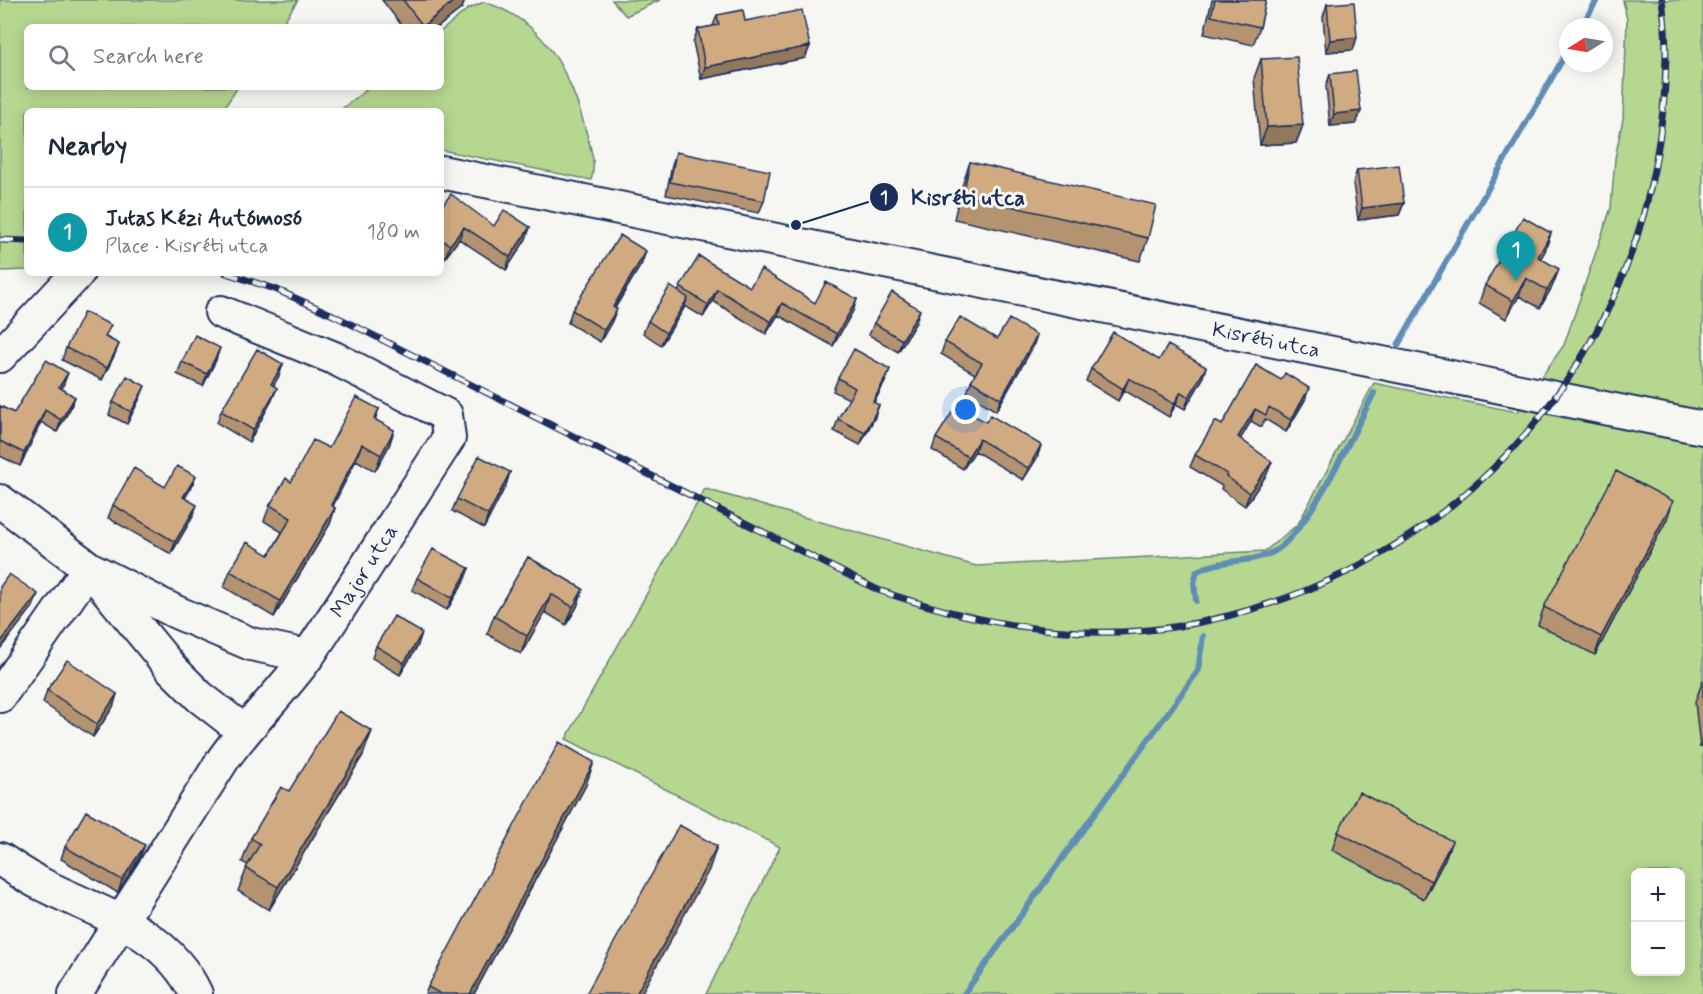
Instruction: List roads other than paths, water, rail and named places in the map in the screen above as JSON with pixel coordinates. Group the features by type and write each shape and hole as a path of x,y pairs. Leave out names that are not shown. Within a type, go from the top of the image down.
{"street":[{"name":"Kisréti utca","path":"444,173 1703,428"},
{"path":"0,356 75,276"},
{"name":"Major utca","path":"75,994 224,758 244,731 278,697 307,656 448,438 446,414 334,358 221,312"},
{"path":"0,501 89,568 176,612 251,644 307,656"},
{"path":"0,696 89,568"},
{"path":"89,568 171,668 200,697 244,731"},
{"path":"0,860 42,885 121,921 155,940 177,962 196,994"}],"waterway":[{"path":"1586,18 1597,0"},
{"path":"1398,345 1559,66"},
{"path":"1196,601 1194,583 1197,571 1217,564 1265,556 1287,542 1315,504 1374,393"},
{"path":"964,994 1198,671 1203,636"}],"railway":[{"path":"235,276 275,289 333,315 878,590 952,612 1027,627 1103,632 1141,631 1180,626 1268,604 1350,571 1424,526 1491,470 1548,406 1596,333 1632,252 1655,165 1661,124 1666,62 1662,0"},
{"path":"0,240 24,241"}],"place":[{"name":"Kisréti utca","path":"796,225"},
{"name":"Jutas Kézi Autómosó","path":"1516,281"}]}
